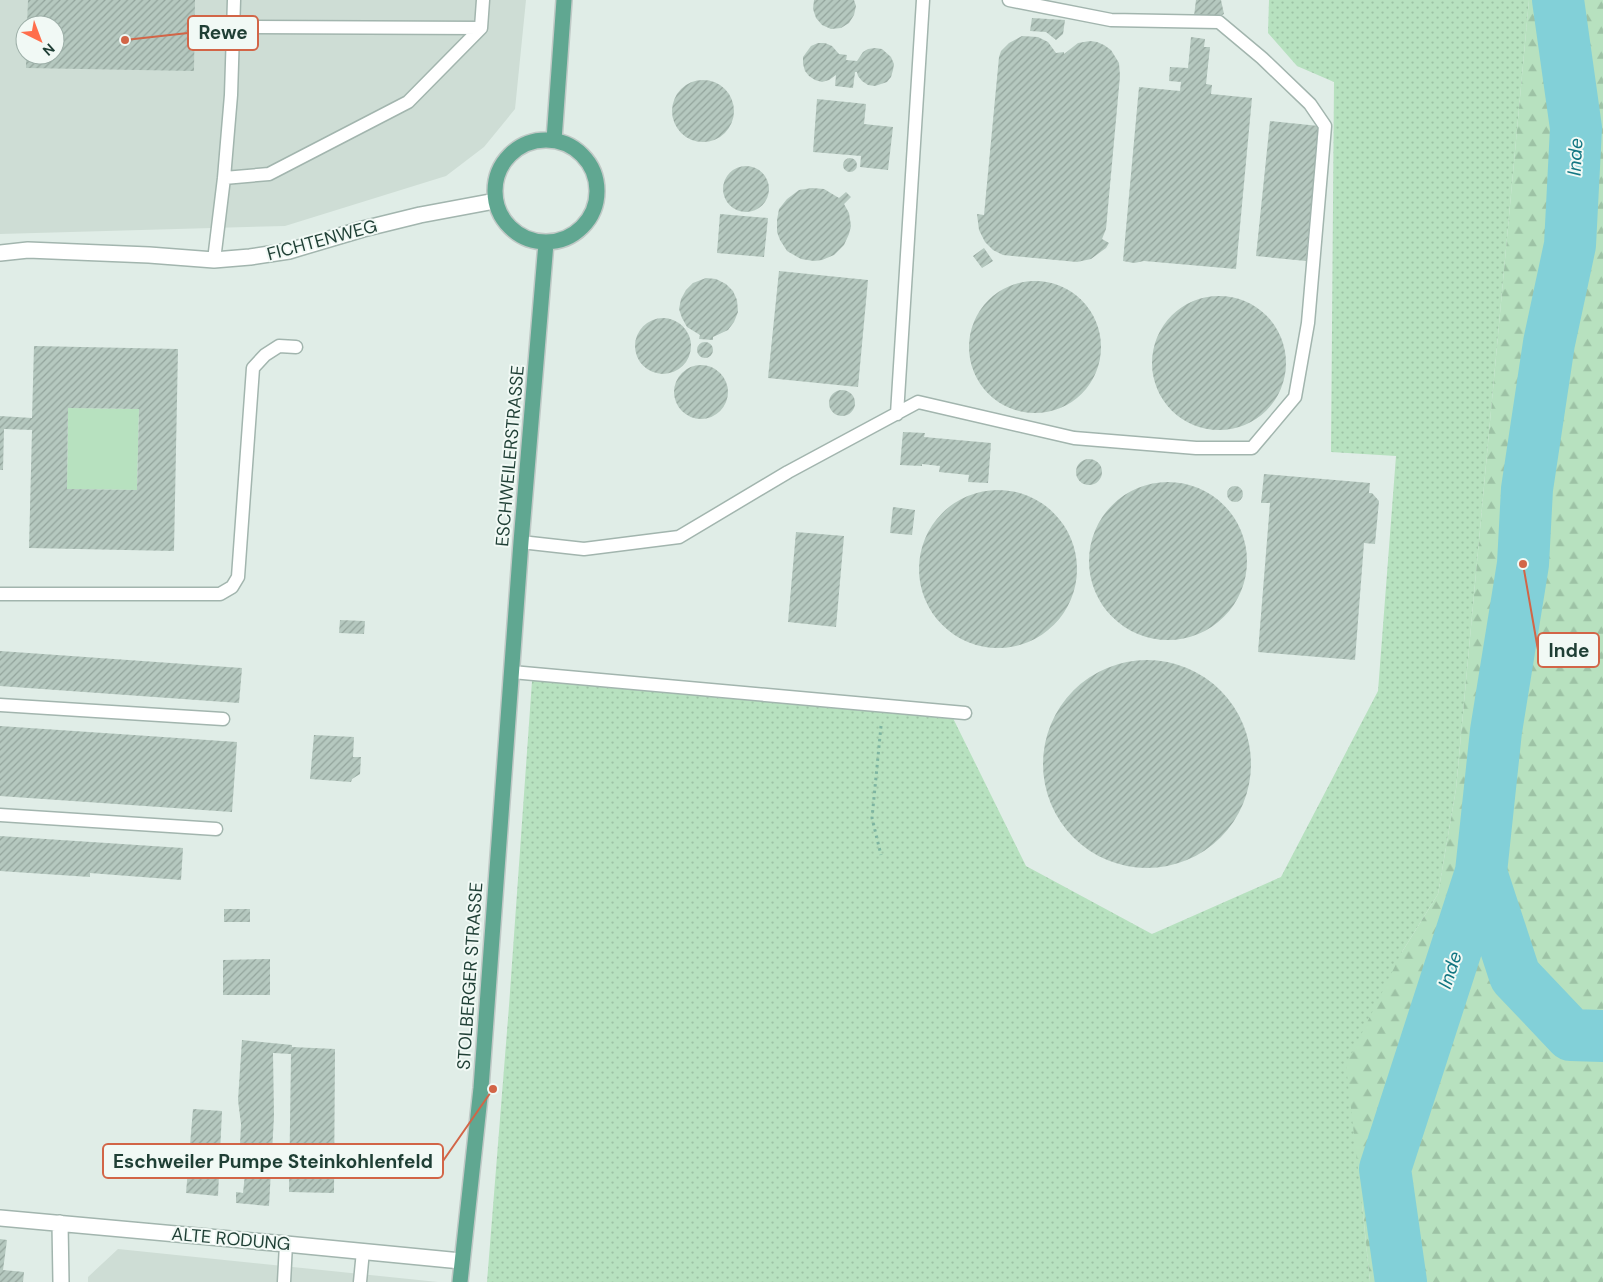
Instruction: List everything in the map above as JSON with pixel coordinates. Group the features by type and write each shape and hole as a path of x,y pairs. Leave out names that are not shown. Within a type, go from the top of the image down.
{"main road":[{"path":"554,140 564,0"},
{"path":"540,140 554,140 576,148 585,157 594,171 598,188 596,205 589,220 578,232 562,240 546,243 531,240 518,234 508,225 495,201 495,187 503,163 511,154 524,145 540,140"},
{"name":"ESCHWEILERSTRASSE","path":"512,672 546,243"},
{"name":"STOLBERGER STRASSE","path":"460,1282 481,1088 512,672"}],"street":[{"name":"FICHTENWEG","path":"0,253 28,250 149,255 214,260 250,257 289,251 363,228 495,201"},
{"name":"ALTE RODUNG","path":"0,1218 461,1261"},
{"path":"60,1223 61,1282"}],"lane":[{"path":"214,260 231,96 234,0"},
{"path":"224,178 269,174 408,102 481,28 483,0"},
{"path":"897,414 922,0"},
{"path":"522,542 584,549 679,537 788,472 918,402 1074,438 1196,448 1252,448 1295,397 1308,323 1325,126 1310,104 1262,58 1219,22 1111,20 1009,0"},
{"path":"233,27 481,28"},
{"path":"0,594 220,594 232,588 238,578 252,368 265,355 278,346 296,347"},
{"path":"512,672 965,713"},
{"path":"0,705 223,719"},
{"path":"0,815 216,829"},
{"path":"284,1282 286,1244"},
{"path":"360,1282 363,1251"}],"path":[{"path":"882,855 872,818 883,706"}],"shaded area":[{"path":"0,0 526,0 515,109 484,147 446,176 285,226 0,234"},
{"path":"118,1249 438,1282 88,1282 88,1277"}],"green space":[{"path":"1269,0 1529,0 1456,789 1438,894 1402,952 1362,1204 1370,1282 487,1282 533,667 947,706 1026,866 1152,934 1281,877 1378,691 1396,456 1331,452 1334,82 1297,66 1268,33"},
{"path":"1529,0 1603,0 1603,1282 1370,1282 1346,1065 1402,952 1438,894 1456,789"},
{"path":"68,408 139,409 137,490 67,489"}],"building":[{"path":"28,0 195,0 194,71 26,68 26,65 65,65 65,15 27,15"},
{"path":"814,0 854,0 856,6 854,15 849,23 841,28 831,29 822,25 816,18 813,9"},
{"path":"1196,0 1221,0 1224,14 1218,17 1194,16"},
{"path":"1032,18 1065,20 1063,34 1056,40 1046,32 1030,31"},
{"path":"1022,36 1038,37 1048,42 1056,53 1064,52 1064,54 1078,43 1097,42 1111,50 1119,63 1120,76 1106,229 1102,239 1109,243 1106,248 1091,259 1077,262 1003,255 993,250 985,242 979,230 977,214 984,215 999,57 1001,51 1009,43"},
{"path":"1191,37 1205,39 1204,47 1210,47 1206,84 1212,85 1211,94 1252,98 1236,269 1123,261 1139,87 1180,91 1181,82 1169,81 1170,67 1188,68"},
{"path":"825,43 832,46 839,54 847,55 846,60 857,61 863,52 868,49 882,49 891,57 894,64 891,77 887,82 875,86 868,85 862,81 857,72 855,72 853,88 835,86 836,75 822,82 815,80 805,71 803,57 811,46"},
{"path":"697,80 709,80 725,89 732,99 734,111 732,123 725,133 709,142 697,142 686,137 677,128 672,117 672,105 677,94 686,85"},
{"path":"817,99 866,104 864,124 893,127 888,170 860,167 861,156 813,152"},
{"path":"1270,121 1319,126 1306,261 1256,256"},
{"path":"850,158 855,160 857,165 855,170 850,172 845,170 843,165 845,160"},
{"path":"741,166 751,166 763,172 768,180 768,198 763,206 755,211 741,212 733,209 726,202 723,194 723,184 726,176 733,169"},
{"path":"824,189 839,198 846,192 851,197 844,204 849,213 851,226 844,245 834,255 814,261 801,259 787,251 777,232 779,209 787,199 799,190"},
{"path":"720,214 768,218 764,257 717,253"},
{"path":"984,248 993,261 982,268 973,256"},
{"path":"779,271 868,280 858,387 768,378"},
{"path":"706,278 716,279 726,284 733,291 737,300 738,312 734,322 728,330 713,337 713,340 699,339 700,335 687,327 679,309 681,299 686,290 693,283"},
{"path":"1035,281 1048,282 1060,286 1082,300 1096,322 1100,334 1100,360 1096,372 1082,394 1060,408 1048,412 1035,413 1022,412 1010,408 988,394 974,372 970,360 969,347 970,334 974,322 988,300 1010,286 1022,282"},
{"path":"1219,296 1245,301 1266,316 1281,337 1286,363 1281,389 1266,410 1245,425 1219,430 1193,425 1172,410 1157,389 1152,363 1157,337 1172,316 1193,301"},
{"path":"663,318 674,320 683,326 689,335 691,346 689,357 683,366 674,372 663,374 652,372 643,366 637,357 635,346 637,335 643,326 652,320"},
{"path":"705,342 711,344 713,350 711,356 705,358 699,356 697,350 699,344"},
{"path":"34,346 178,349 174,551 29,548 32,430 4,429 3,470 0,470 0,416 32,418","holes":["68,408 139,409 137,490 67,489"]},
{"path":"696,365 706,365 716,369 724,377 728,392 724,407 716,415 706,419 696,419 686,415 678,407 674,397 674,387 678,377 686,369"},
{"path":"842,390 851,394 855,403 851,412 842,416 833,412 829,403 833,394"},
{"path":"903,432 925,433 924,437 991,443 988,483 968,482 969,475 939,472 940,466 922,464 922,466 900,465"},
{"path":"1089,459 1099,462 1102,472 1099,482 1089,485 1079,482 1076,472 1079,462"},
{"path":"1264,474 1370,483 1369,493 1372,493 1379,501 1375,544 1364,543 1355,660 1258,652 1270,503 1261,503"},
{"path":"1168,482 1198,488 1224,505 1241,531 1247,561 1241,591 1224,617 1198,634 1168,640 1138,634 1112,617 1095,591 1089,561 1095,531 1112,505 1138,488"},
{"path":"1235,486 1241,488 1243,494 1241,500 1235,502 1229,500 1227,494 1229,488"},
{"path":"998,490 1028,496 1054,513 1071,539 1077,569 1071,599 1054,625 1028,642 998,648 968,642 942,625 925,599 919,569 925,539 942,513 968,496"},
{"path":"893,507 915,510 912,535 890,533"},
{"path":"796,532 844,536 836,627 788,622"},
{"path":"340,620 365,621 364,634 339,633"},
{"path":"0,651 242,668 239,703 0,686"},
{"path":"1137,660 1157,660 1177,664 1196,672 1221,690 1239,715 1243,724 1251,754 1247,794 1243,804 1239,813 1221,838 1196,856 1177,864 1157,868 1137,868 1117,864 1098,856 1073,838 1055,813 1047,794 1043,774 1043,754 1047,734 1055,715 1073,690 1098,672 1117,664"},
{"path":"0,726 237,742 232,812 0,796"},
{"path":"314,735 354,737 353,757 361,757 360,774 352,779 351,782 310,779"},
{"path":"0,836 183,848 181,880 90,873 90,877 0,871"},
{"path":"224,909 250,909 250,922 224,922"},
{"path":"270,959 270,995 223,995 223,960"},
{"path":"242,1040 292,1045 292,1047 335,1049 334,1193 289,1192 291,1054 273,1053 274,1116 269,1206 236,1203 236,1192 243,1193 245,1174 250,1175 252,1146 240,1145 241,1124 238,1100"},
{"path":"193,1109 222,1111 218,1196 186,1193"},
{"path":"0,1239 7,1240 3,1270 24,1272 23,1282 0,1282"}],"waterway":[{"name":"Inde","path":"1401,1282 1385,1169 1481,872 1496,731 1523,564 1527,489 1549,343 1570,245 1576,128 1558,0"},
{"path":"1481,872 1515,976 1571,1035 1603,1036"}],"place":[{"name":"Rewe","path":"125,40"},
{"name":"Inde","path":"1523,564"},
{"name":"Eschweiler Pumpe Steinkohlenfeld","path":"493,1089"}]}
